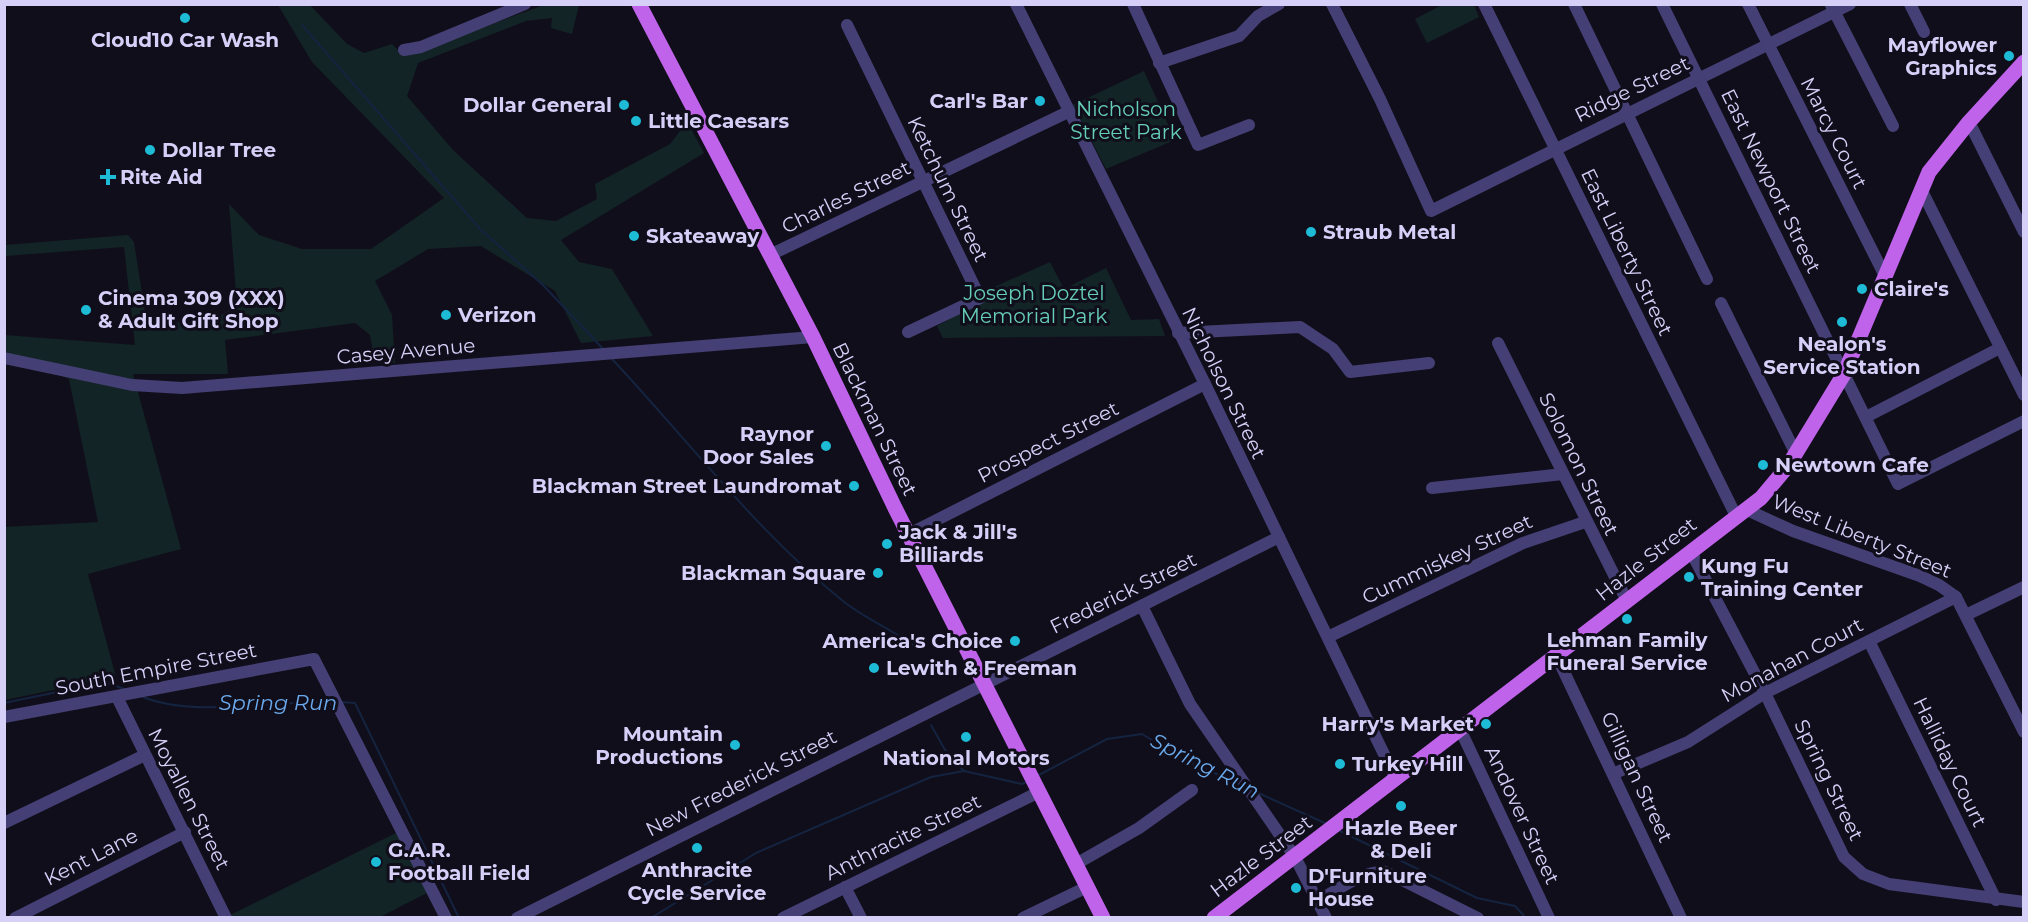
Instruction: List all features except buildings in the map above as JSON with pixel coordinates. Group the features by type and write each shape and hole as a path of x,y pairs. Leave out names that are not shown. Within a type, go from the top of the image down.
{"main road":[{"name":"Blackman Street","path":"639,4 813,337 909,534 1103,918"},
{"name":"Hazle Street","path":"1214,918 1761,498 1778,480 1796,454 1844,374 1929,172 1969,122 2023,63"}],"street":[{"path":"404,50 421,47 525,4"},
{"name":"Nicholson Street","path":"1016,4 1205,384 1396,779"},
{"path":"1133,4 1198,145 1248,125"},
{"path":"1159,63 1239,36 1258,16 1279,4"},
{"name":"Ridge Street","path":"1332,4 1380,99 1431,211 1768,44 1832,8 1850,4"},
{"name":"East Liberty Street","path":"1484,4 1554,149 1741,513"},
{"path":"1574,4 1707,279"},
{"name":"East Newport Street","path":"1662,4 1898,484 2024,421"},
{"name":"Marcy Court","path":"1748,4 1886,278"},
{"path":"1910,4 1924,33"},
{"path":"1832,8 1893,126"},
{"name":"Ketchum Street","path":"847,25 980,298 908,332"},
{"name":"Charles Street","path":"770,255 1068,112"},
{"path":"1969,122 2024,232"},
{"path":"1921,189 2024,395"},
{"path":"1721,303 1796,454"},
{"path":"1178,333 1300,327 1333,349 1350,372 1429,363"},
{"name":"Casey Avenue","path":"4,358 132,385 182,388 813,337"},
{"name":"Solomon Street","path":"1498,343 1585,522 1627,601"},
{"path":"1866,417 2000,348"},
{"name":"Prospect Street","path":"909,534 1205,384"},
{"path":"1432,488 1563,474"},
{"name":"West Liberty Street","path":"1741,513 1920,576 1956,597 1983,656 2024,732"},
{"name":"Cummiskey Street","path":"1328,637 1523,543 1585,522"},
{"name":"Frederick Street","path":"984,684 1279,537"},
{"name":"Spring Street","path":"1691,552 1765,693 1844,857 1863,874 1889,884 2024,902"},
{"path":"1966,615 2024,587"},
{"name":"Monahan Court","path":"1614,773 1688,742 1765,693 1956,597"},
{"path":"1142,606 1191,704 1295,857 1326,918"},
{"name":"Halliday Court","path":"1869,641 1996,900"},
{"name":"Gilligan Street","path":"1556,655 1681,918"},
{"name":"South Empire Street","path":"4,717 314,659 446,918"},
{"name":"New Frederick Street","path":"516,918 984,684"},
{"name":"Moyallen Street","path":"117,697 185,832 222,916"},
{"name":"Andover Street","path":"1461,729 1549,918"},
{"path":"4,823 145,755"},
{"name":"Anthracite Street","path":"783,918 845,887 1035,783"},
{"path":"1076,864 1139,828 1192,790"},
{"name":"Kent Lane","path":"15,918 185,832"},
{"path":"1317,901 1376,871 1386,872 1478,918"},
{"path":"1023,918 1087,886"},
{"path":"845,887 861,918"}],"green space":[{"path":"1444,4 1474,5 1479,17 1427,43 1415,19"},
{"path":"278,5 310,5 347,44 364,53 392,44 404,56 544,5 579,5 572,34 551,28 552,18 526,21 418,63 407,96 453,150 527,218 556,221 597,199 595,184 670,144 681,130 690,127 704,153 561,240 579,262 612,269 653,336 581,343 555,291 481,246 428,249 375,281 392,315 395,363 375,363 370,335 355,323 225,340 228,374 133,374 181,549 88,574 116,677 5,700 4,527 98,522 69,379 5,354 5,335 135,345 124,247 5,256 5,245 128,235 134,242 145,312 173,322 206,325 237,305 229,204 259,235 302,249 371,249 444,198 312,62"},
{"name":"Nicholson Street Park","path":"1144,71 1175,140 1106,169 1073,105"},
{"name":"Joseph Doztel Memorial Park","path":"1050,262 1064,289 1106,268 1131,320 1159,319 1165,336 943,338 937,326 986,299 985,291"},
{"name":"G.A.R. Football Field","path":"398,832 429,892 380,917 232,918 230,915"}],"waterway":[{"path":"302,25 480,229 543,285 604,350"},
{"path":"612,359 723,484 811,574 843,601 917,648"},
{"name":"Spring Run","path":"4,703 106,682 124,689"},
{"name":"Spring Run","path":"143,697 163,703 210,707 331,702"},
{"name":"Spring Run","path":"340,702 355,703 459,918"},
{"path":"931,725 945,750 964,771"},
{"name":"Spring Run","path":"1037,776 1107,739 1142,734 1187,761 1237,783"},
{"name":"Spring Run","path":"651,918 756,853 931,777 964,771 1022,784 1027,782"},
{"name":"Spring Run","path":"1256,792 1327,824"},
{"name":"Spring Run","path":"1338,830 1477,898 1515,906 1526,918"}],"place":[{"name":"Cloud10 Car Wash","path":"185,18"},
{"name":"Mayflower Graphics","path":"2009,56"},
{"name":"Carl's Bar","path":"1040,101"},
{"name":"Dollar General","path":"624,105"},
{"name":"Little Caesars","path":"636,121"},
{"name":"Dollar Tree","path":"150,150"},
{"name":"Rite Aid","path":"108,177"},
{"name":"Straub Metal","path":"1311,232"},
{"name":"Skateaway","path":"634,236"},
{"name":"Claire's","path":"1862,289"},
{"name":"Cinema 309 (XXX) & Adult Gift Shop","path":"86,310"},
{"name":"Verizon","path":"446,315"},
{"name":"Nealon's Service Station","path":"1842,322"},
{"name":"Raynor Door Sales","path":"826,446"},
{"name":"Newtown Cafe","path":"1763,465"},
{"name":"Blackman Street Laundromat","path":"854,486"},
{"name":"Jack & Jill's Billiards","path":"887,544"},
{"name":"Blackman Square","path":"878,573"},
{"name":"Kung Fu Training Center","path":"1689,577"},
{"name":"Lehman Family Funeral Service","path":"1627,619"},
{"name":"America's Choice","path":"1015,641"},
{"name":"Lewith & Freeman","path":"874,668"},
{"name":"Harry's Market","path":"1486,724"},
{"name":"National Motors","path":"966,737"},
{"name":"Mountain Productions","path":"735,745"},
{"name":"Turkey Hill","path":"1340,764"},
{"name":"Hazle Beer & Deli","path":"1401,806"},
{"name":"Anthracite Cycle Service","path":"697,848"},
{"name":"G.A.R. Football Field","path":"376,862"},
{"name":"D'Furniture House","path":"1296,888"}]}
